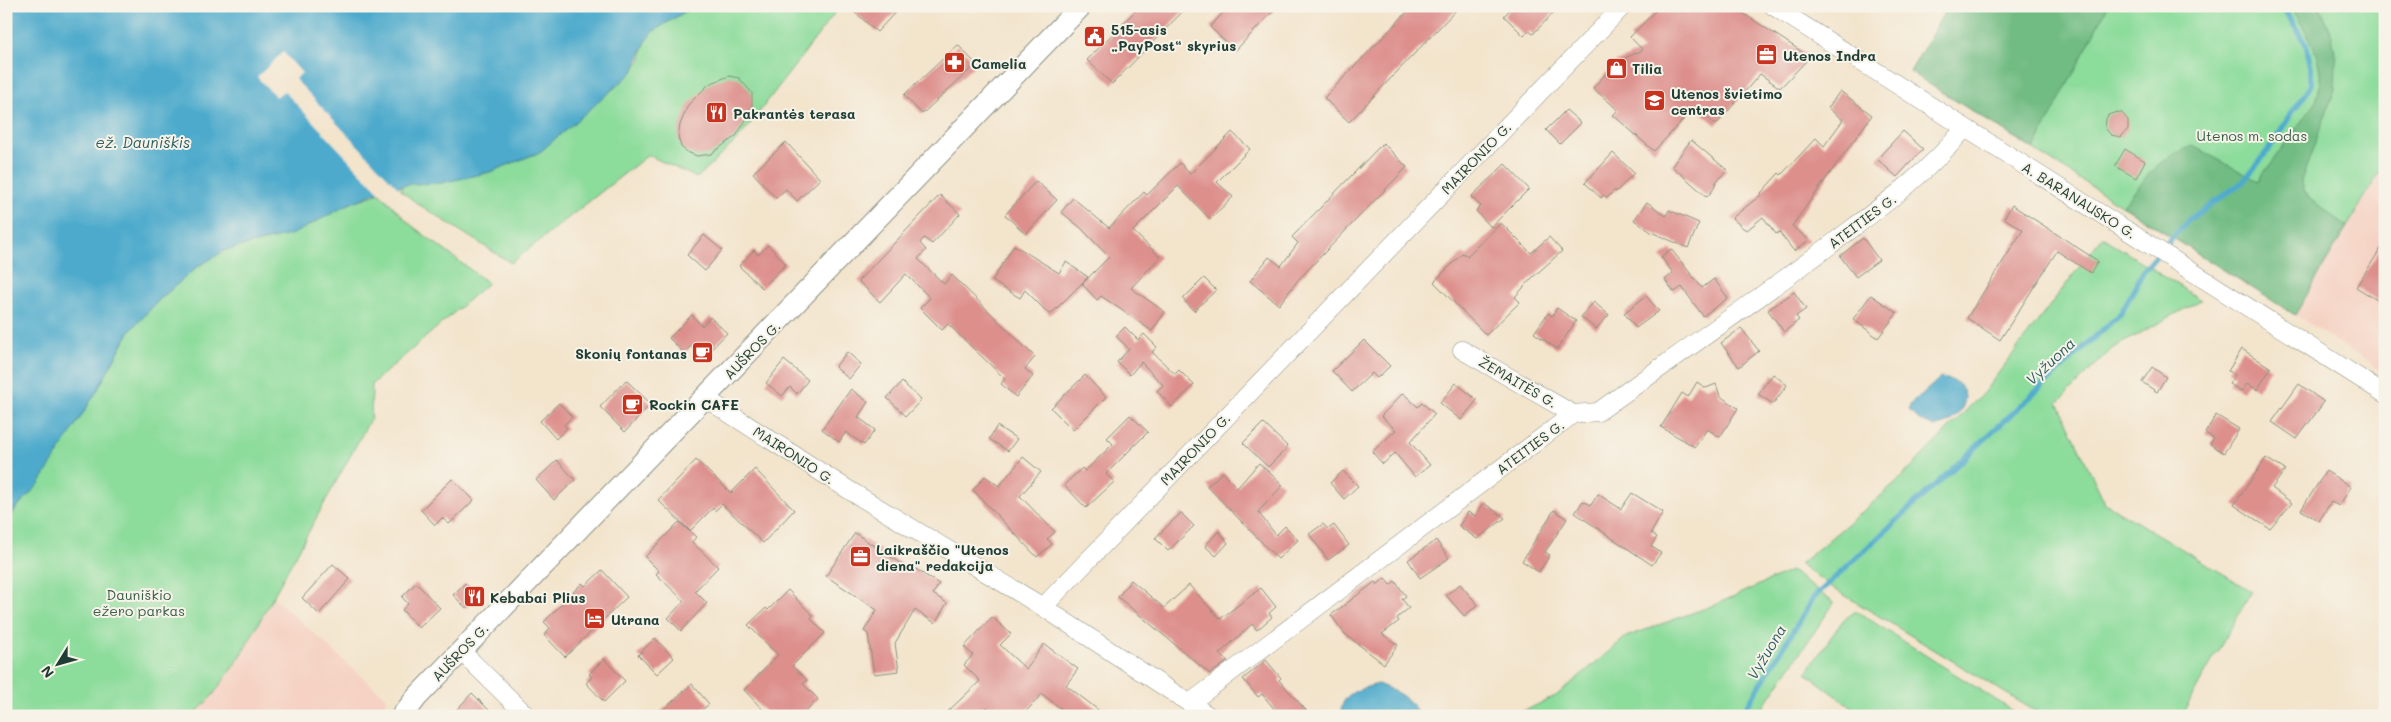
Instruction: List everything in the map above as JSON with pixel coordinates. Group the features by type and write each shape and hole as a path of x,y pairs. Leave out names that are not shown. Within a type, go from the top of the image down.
{"street":[{"name":"AUŠROS G.","path":"402,716 461,652 1081,6"},
{"name":"MAIRONIO G.","path":"705,398 852,492 1043,607 1623,6"},
{"name":"A. BARANAUSKO G.","path":"1773,6 2385,394"},
{"name":"ATEITIES G.","path":"1190,703 1573,414 1598,412 1778,284 1909,186 1940,158 1965,128"},
{"name":"ŽEMAITĖS G.","path":"1462,350 1573,414"},
{"path":"1043,607 1209,716"},
{"path":"461,652 527,716"}],"shaded area":[{"path":"2385,163 2385,373 2295,315"},
{"path":"274,598 387,699 376,716 193,716 213,695 240,657"}],"green space":[{"path":"694,6 840,6 741,136 697,178 648,155 511,263 418,204 401,191 401,186 409,184 441,183 490,172 540,152 640,61 645,43 652,32"},
{"name":"Utenos m. sodas","path":"1948,6 2385,6 2385,163 2295,315 1910,72"},
{"path":"1948,6 2105,6 2106,10 2034,149 1910,72"},
{"path":"2291,6 2320,6 2332,36 2336,60 2335,89 2301,181 2307,197 2347,226 2295,315 2123,206 2161,162 2193,146 2258,181 2316,101 2319,88 2319,63 2310,40"},
{"name":"Dauniškio ežero parkas","path":"380,193 411,225 488,283 372,384 371,418 240,657 213,695 193,716 6,716 6,519 12,515 97,391 129,332 159,300 197,267 226,250 293,234 351,203"},
{"path":"2102,237 2201,300 2113,348 2058,403 2105,503 2252,591 2181,716 2043,716 1836,590 1800,564 1895,484 1984,392"},
{"path":"1791,571 1834,603 1757,716 1513,716 1556,696 1626,637 1714,605"},
{"path":"1856,611 2021,716 1863,716 1806,673 1843,620"}],"water":[{"name":"ež. Dauniškis","path":"6,6 694,6 652,32 645,43 633,72 540,152 490,172 441,183 409,184 375,193 351,203 293,234 226,250 197,267 159,300 129,332 97,391 39,484 6,519"},
{"path":"1940,378 1958,383 1965,395 1962,409 1956,416 1949,422 1934,427 1918,419 1909,410 1910,405"},
{"path":"1378,684 1407,699 1415,708 1417,714 1415,716 1341,716 1344,702 1352,693"}],"pier":[{"path":"283,52 302,73 295,79 399,189 381,194 284,91 276,97 257,77"}],"building":[{"path":"848,6 901,6 877,32"},
{"path":"1140,6 1188,6 1112,84 1087,60"},
{"path":"1229,6 1278,6 1235,51 1210,27"},
{"path":"1413,6 1460,6 1349,122 1324,98"},
{"path":"1513,6 1560,6 1533,34 1529,31 1524,36 1504,16"},
{"path":"1660,6 1732,6 1810,57 1780,88 1760,74 1716,125 1695,107 1654,151 1613,115 1618,110 1593,88 1616,62 1643,50 1630,37"},
{"path":"958,45 976,64 922,114 904,95"},
{"name":"Pakrantės terasa","path":"729,76 739,78 752,93 752,106 746,120 736,136 711,154 697,156 687,152 681,147 678,137 680,125 688,105 709,84"},
{"path":"1840,91 1872,115 1792,226 1809,240 1794,251 1779,232 1776,234 1763,217 1747,230 1743,228 1732,218 1762,194 1779,173 1781,175 1816,138 1824,146 1843,120 1828,108"},
{"path":"1566,110 1581,123 1560,144 1546,130"},
{"path":"2117,112 2122,113 2128,120 2128,129 2121,137 2111,135 2105,128 2108,115"},
{"path":"1903,131 1923,149 1897,177 1877,159"},
{"path":"1232,132 1250,149 1217,182 1233,197 1210,219 1178,186 1133,231 1160,257 1131,288 1165,312 1152,331 1101,296 1097,300 1082,284 1109,257 1081,228 1061,212 1073,198 1109,228 1144,192 1147,195 1180,163 1190,174"},
{"path":"1691,140 1727,170 1716,182 1713,190 1707,197 1672,166"},
{"path":"786,142 820,179 797,201 786,189 776,198 753,173"},
{"path":"1383,143 1407,167 1298,280 1279,305 1250,281 1269,257 1281,266 1298,243 1292,237"},
{"path":"2125,149 2145,161 2136,178 2115,166"},
{"path":"1613,153 1634,173 1616,192 1615,190 1607,198 1604,195 1601,198 1585,183"},
{"path":"1505,164 1529,189 1491,227 1476,211 1481,206 1471,197"},
{"path":"1036,181 1057,200 1026,234 1005,215"},
{"path":"940,195 960,214 932,244 924,238 920,243 926,250 918,259 944,284 952,275 1035,357 1025,369 1033,376 1016,397 1001,384 1005,379 948,324 942,330 920,308 930,298 906,274 880,302 858,281"},
{"path":"1647,202 1666,216 1669,210 1699,223 1688,248 1651,232 1634,220"},
{"path":"2012,205 2098,261 2091,273 2057,251 2000,340 1967,318 2023,230 2004,218"},
{"path":"1501,223 1531,253 1549,237 1562,251 1532,278 1515,297 1520,302 1486,335 1434,282 1463,253 1467,256"},
{"path":"704,235 722,250 705,271 687,255"},
{"path":"1863,238 1879,260 1856,277 1840,256"},
{"path":"2385,242 2385,305 2356,287"},
{"path":"768,245 786,264 762,288 739,266 754,250 758,255"},
{"path":"1014,245 1059,273 1066,262 1088,277 1050,315 1025,290 1020,298 992,281"},
{"path":"1671,249 1702,288 1714,279 1728,298 1703,316 1682,287 1674,292 1665,280 1673,273 1661,257"},
{"path":"1204,278 1216,290 1194,311 1183,299"},
{"path":"1794,292 1806,309 1796,316 1799,320 1784,332 1768,310"},
{"path":"1871,295 1897,313 1878,338 1853,319"},
{"path":"1646,296 1659,311 1636,328 1624,313"},
{"path":"1594,302 1609,315 1596,329 1581,317"},
{"path":"1557,308 1576,321 1557,349 1534,333 1548,313 1552,316"},
{"path":"692,315 702,326 710,317 727,333 703,358 691,346 684,353 669,338"},
{"path":"1125,327 1138,340 1144,334 1157,347 1152,352 1175,374 1179,370 1194,385 1172,407 1157,391 1163,385 1141,362 1130,375 1117,362 1129,349 1116,336"},
{"path":"1741,328 1759,351 1739,367 1721,343"},
{"path":"1364,340 1390,366 1377,378 1372,373 1352,392 1332,371"},
{"path":"2242,349 2271,368 2257,390 2247,383 2242,391 2229,384 2235,375 2228,371"},
{"path":"847,352 861,364 849,379 835,367"},
{"path":"784,360 808,380 797,394 790,387 782,396 766,383"},
{"path":"2152,367 2166,377 2157,392 2142,382"},
{"path":"1773,374 1787,385 1773,404 1758,394"},
{"path":"1085,375 1106,397 1073,430 1051,408"},
{"name":"Rockin CAFE","path":"626,380 651,404 625,432 600,407"},
{"path":"902,382 921,400 906,416 887,398"},
{"path":"1697,382 1706,388 1716,384 1720,396 1738,408 1720,437 1707,429 1695,447 1661,427 1682,393 1688,397"},
{"path":"1456,383 1477,400 1461,420 1440,403"},
{"path":"2299,384 2324,402 2297,439 2272,422"},
{"path":"851,389 868,402 858,417 875,430 864,445 846,432 839,442 822,429"},
{"path":"1403,393 1418,407 1422,403 1435,414 1410,442 1430,465 1415,477 1395,453 1383,464 1372,452 1396,430 1381,416"},
{"path":"559,403 572,417 564,425 567,428 556,439 540,421"},
{"path":"1130,415 1148,432 1106,474 1114,482 1086,508 1064,485 1082,468 1085,471 1113,444 1107,438"},
{"path":"2216,415 2239,429 2224,453 2210,444 2214,438 2205,433"},
{"path":"1263,423 1288,447 1268,467 1243,443"},
{"path":"997,426 1017,439 1008,451 989,439"},
{"path":"1023,457 1041,472 1020,496 1055,532 1047,539 1052,544 1037,557 973,490 985,476 999,486"},
{"path":"2266,458 2285,470 2272,488 2292,503 2270,529 2234,505"},
{"path":"557,460 575,480 554,500 536,480"},
{"path":"696,460 731,493 755,469 794,510 763,543 722,504 715,511 713,508 690,531 658,500"},
{"path":"1259,463 1283,485 1258,512 1276,535 1285,526 1298,540 1278,559 1207,486 1223,472 1237,488"},
{"path":"1343,471 1358,486 1344,499 1330,483"},
{"path":"2326,471 2351,487 2339,506 2331,502 2319,521 2301,510"},
{"path":"452,479 474,500 449,524 442,518 435,525 421,510"},
{"path":"1632,493 1663,512 1651,533 1657,537 1651,546 1661,553 1652,565 1575,513 1583,501 1591,505 1598,494 1621,509"},
{"path":"1484,503 1505,518 1477,539 1459,526 1468,512 1475,516"},
{"path":"1554,510 1567,519 1545,552 1550,555 1539,572 1522,561"},
{"path":"1181,513 1194,526 1168,551 1155,538"},
{"path":"679,522 696,537 692,542 718,567 695,591 707,603 681,631 668,618 684,601 656,574 659,571 645,557"},
{"path":"1323,524 1328,529 1334,525 1349,545 1328,560 1309,534"},
{"path":"1219,531 1228,543 1216,556 1205,546"},
{"path":"855,533 909,569 911,566 939,584 933,594 947,603 935,623 915,610 895,643 899,671 874,674 868,634 864,631 877,610 826,576"},
{"path":"1436,540 1449,558 1420,578 1408,560"},
{"path":"333,564 350,579 319,614 302,598"},
{"path":"602,570 627,597 565,657 544,635 550,628 544,622 582,583 585,586"},
{"path":"1385,578 1390,585 1395,581 1406,596 1402,599 1409,608 1397,618 1399,621 1382,634 1398,645 1384,664 1345,634 1331,615 1375,582 1377,585"},
{"path":"1131,580 1164,608 1189,585 1220,619 1261,588 1276,607 1269,613 1272,617 1257,630 1252,624 1219,654 1228,661 1210,674 1118,597"},
{"path":"416,583 440,608 419,628 402,610 408,604 402,597"},
{"path":"465,583 478,596 466,608 453,595"},
{"path":"1460,584 1478,605 1464,616 1446,595"},
{"path":"788,590 813,616 811,619 825,633 792,666 807,680 803,684 818,699 802,716 769,716 744,690 778,655 748,625 766,608 768,610"},
{"path":"992,617 1011,634 1000,645 1026,669 1044,644 1078,669 1066,685 1106,716 1071,716 1042,694 1022,716 997,716 987,707 978,716 943,716 980,681 964,665 973,655 964,647"},
{"path":"655,638 674,658 657,674 638,655"},
{"path":"604,659 625,681 604,702 586,683 592,677 589,674"},
{"path":"1266,660 1281,678 1279,680 1311,716 1280,716 1262,694 1258,697 1243,679"},
{"path":"692,684 709,704 695,716 656,716"},
{"path":"472,693 495,716 451,716"}],"waterway":[{"name":"Vyžuona","path":"1741,716 1814,597 2121,313 2144,270 2187,221 2243,182 2269,149 2311,84 2311,67 2306,44 2282,6"}],"place":[{"name":"515-asis „PayPost“ skyrius","path":"1095,37"},
{"name":"Utenos Indra","path":"1767,55"},
{"name":"Camelia","path":"955,63"},
{"name":"Tilia","path":"1616,68"},
{"name":"Utenos švietimo centras","path":"1655,101"},
{"name":"Pakrantės terasa","path":"717,113"},
{"name":"Skonių fontanas","path":"703,353"},
{"name":"Rockin CAFE","path":"633,404"},
{"name":"Laikraščio \"Utenos diena\" redakcija","path":"860,557"},
{"name":"Kebabai Plius","path":"474,597"},
{"name":"Utrana","path":"595,619"}]}
